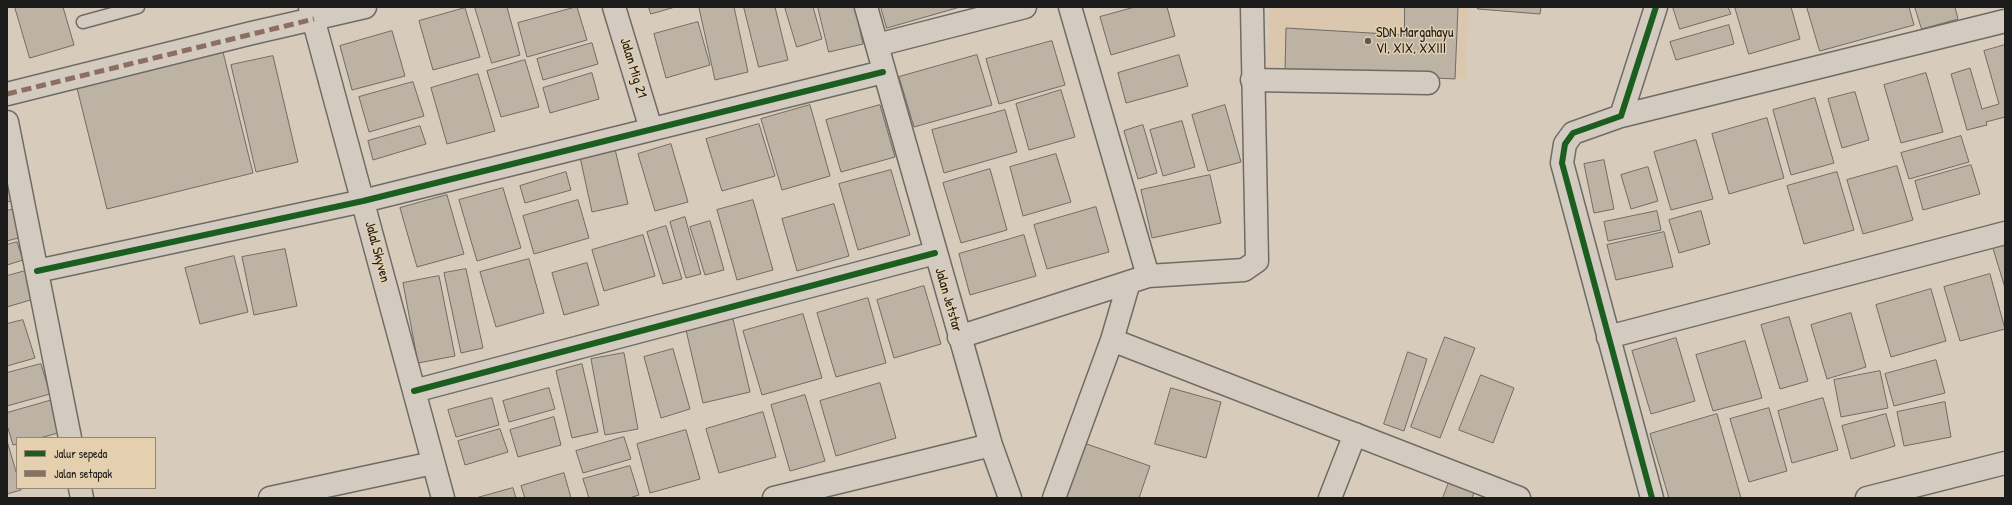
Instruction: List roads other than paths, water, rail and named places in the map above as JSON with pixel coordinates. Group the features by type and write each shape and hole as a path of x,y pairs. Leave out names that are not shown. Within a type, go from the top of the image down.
{"street":[{"path":"7,94 312,13 365,7"},
{"name":"Jalan Mig 21","path":"614,7 651,129"},
{"name":"Jalan Jetstar","path":"866,7 883,72 959,337 991,445 1010,498"},
{"path":"877,45 1025,7"},
{"path":"1054,498 1112,340 1139,279 1070,7"},
{"path":"959,337 1139,279 1244,270 1257,261 1252,80 1252,7"},
{"path":"1621,116 1656,7"},
{"name":"Jalal Skyven","path":"312,13 442,498"},
{"path":"1652,498 1562,163 1565,144 1573,133 1621,116 2005,21"},
{"path":"37,271 363,201 883,72"},
{"path":"1252,80 1428,83"},
{"path":"7,122 12,168 37,271 70,437"},
{"path":"1608,337 2005,233"},
{"path":"414,390 935,253"},
{"path":"1112,340 1519,498"},
{"path":"1330,498 1354,434"},
{"path":"774,498 991,445"},
{"path":"270,498 433,463"},
{"path":"1867,498 2005,463"}],"lane":[{"path":"84,22 138,7"}],"place":[{"name":"SDN Margahayu VI, XIX, XXIII","path":"1368,41"}]}
